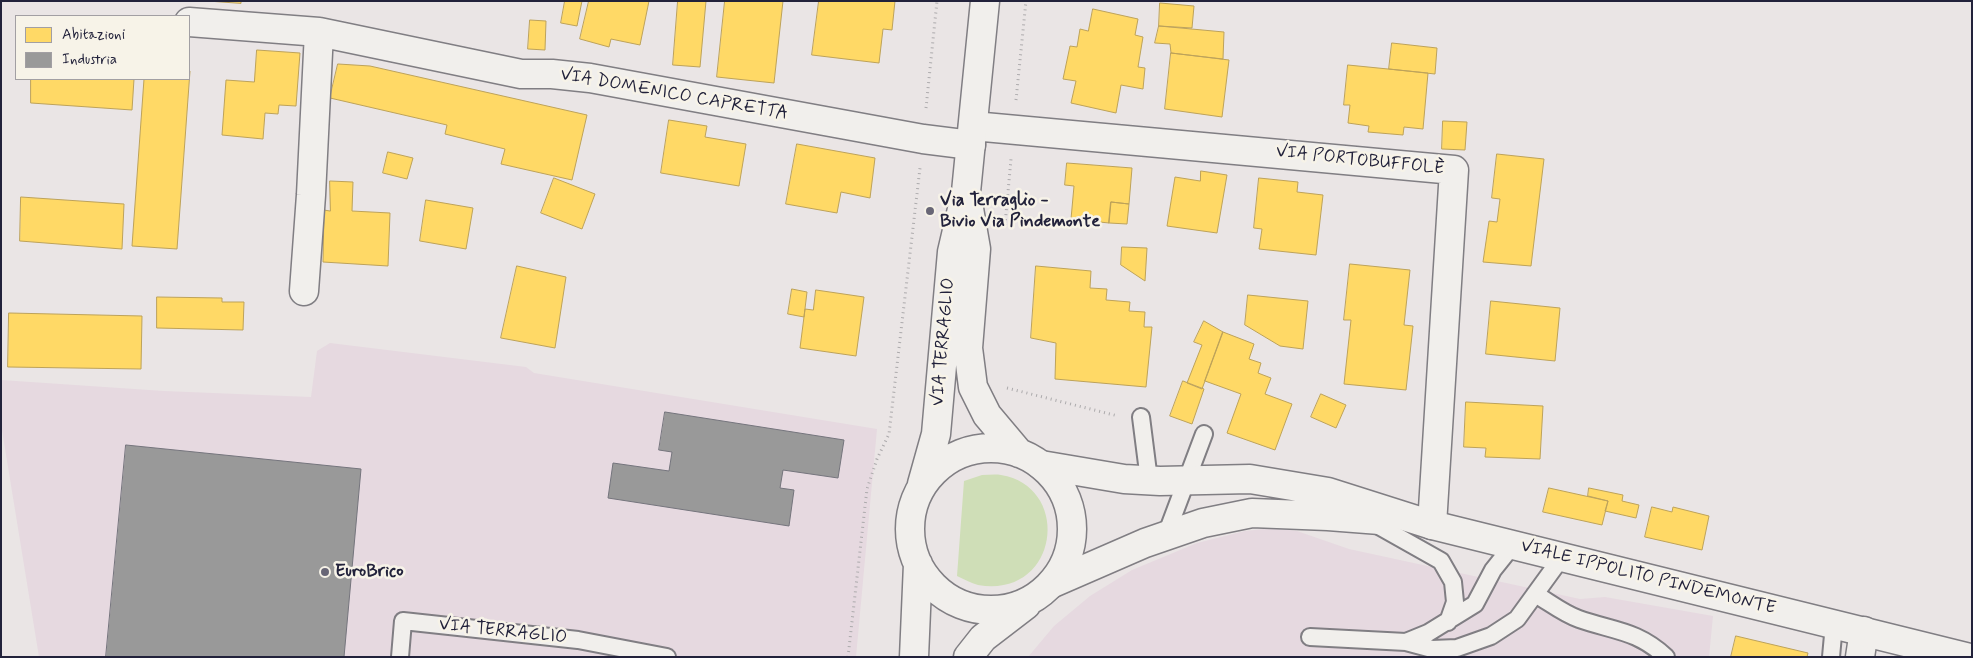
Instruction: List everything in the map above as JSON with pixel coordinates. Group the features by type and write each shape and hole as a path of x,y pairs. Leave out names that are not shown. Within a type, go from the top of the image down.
{"street":[{"name":"VIA TERRAGLIO","path":"920,490 936,434 952,252 966,192 985,1"},
{"name":"VIA DOMENICO CAPRETTA","path":"190,22 319,32 521,74 552,74 590,78 923,139 972,135"},
{"path":"304,291 319,32"},
{"name":"VIA PORTOBUFFOLÈ","path":"972,135 1014,130 1454,170 1432,525"},
{"name":"VIA TERRAGLIO","path":"966,192 976,249 968,348 972,387 987,415 1030,459"},
{"path":"968,657 983,638 1033,600 1053,583 1067,560 1073,534 1070,507 1059,484 1030,459 997,448 973,450 952,458 934,472 920,490 913,508 910,527 912,546 918,564 933,586 955,602 981,610 990,610 1007,609 1033,600"},
{"name":"VIALE IPPOLITO PINDEMONTE","path":"1030,459 1124,479 1250,479 1328,492 1432,525 1834,624 1862,644 1966,657"},
{"name":"VIALE IPPOLITO PINDEMONTE","path":"1053,583 1166,535 1203,523 1252,513 1328,516 1432,525"},
{"path":"914,657 918,564"}],"lane":[{"path":"1141,420 1149,480"},
{"path":"1166,535 1204,434"},
{"path":"1365,519 1441,561 1453,582 1454,602 1448,622"},
{"path":"1406,642 1448,622 1475,604 1493,570 1513,545"},
{"path":"1310,637 1406,642 1432,649 1457,648 1491,636 1517,619 1562,557"},
{"path":"1535,594 1577,619 1626,632 1652,644 1666,657"},
{"name":"VIA TERRAGLIO","path":"400,657 403,621 578,640 667,657"},
{"path":"1831,657 1834,624"}],"path":[{"path":"1004,235 1026,1"},
{"path":"848,657 867,489 876,459 889,434 901,338"},
{"path":"1003,386 1141,420"}],"shaded area":[{"path":"330,343 526,367 534,373 877,429 856,657 39,657 1,424 1,380 164,391 311,397 317,351"},
{"path":"1272,528 1297,531 1349,549 1580,599 1605,597 1713,616 1709,657 1028,657 1054,626 1090,596 1132,570 1197,543 1245,531"}],"green space":[{"path":"982,475 1001,475 1024,484 1039,499 1047,519 1047,540 1040,560 1026,575 1005,585 978,585 957,576 964,481"}],"building: Abitazioni":[{"path":"208,1 241,1 241,3"},
{"path":"565,1 582,1 577,26 561,23"},
{"path":"589,1 649,1 640,45 611,39 609,47 580,39"},
{"path":"678,1 706,1 700,67 673,65"},
{"path":"725,1 783,1 774,83 717,77"},
{"path":"819,1 895,1 892,30 883,29 879,63 812,55"},
{"path":"1160,3 1194,6 1192,28 1159,26"},
{"path":"1093,9 1138,19 1135,35 1143,37 1138,67 1145,68 1143,89 1121,85 1116,113 1071,103 1076,81 1063,79 1070,46 1077,47 1080,29 1088,31"},
{"path":"530,20 546,21 545,50 528,49"},
{"path":"1159,26 1224,32 1223,59 1171,53 1170,44 1155,43"},
{"path":"1392,43 1437,48 1435,74 1389,69"},
{"path":"257,50 300,53 296,106 279,105 278,114 265,113 263,139 222,135 226,80 254,82"},
{"path":"1171,53 1229,60 1222,117 1165,109"},
{"path":"338,64 370,66 587,115 572,180 501,164 505,149 445,134 447,125 330,98"},
{"path":"1348,65 1428,73 1423,129 1404,127 1403,135 1368,132 1369,126 1348,123 1350,105 1344,105"},
{"path":"31,80 134,80 132,110 31,103"},
{"path":"144,80 189,80 177,249 132,246"},
{"path":"669,120 707,126 705,137 746,144 739,186 661,173"},
{"path":"1443,121 1467,122 1465,150 1442,149"},
{"path":"797,144 875,158 870,198 841,192 837,213 786,204"},
{"path":"388,152 413,158 407,179 383,173"},
{"path":"1497,154 1544,159 1531,266 1483,262 1489,221 1497,222 1500,199 1492,198"},
{"path":"1067,163 1132,168 1129,204 1111,202 1109,223 1071,219 1074,186 1065,185"},
{"path":"1201,171 1227,175 1217,233 1167,226 1175,177 1200,181"},
{"path":"554,178 595,194 582,229 541,213"},
{"path":"1259,178 1298,182 1297,192 1323,195 1316,255 1259,249 1262,229 1254,228"},
{"path":"330,181 353,182 352,211 390,213 388,266 323,262 324,210 330,211"},
{"path":"21,197 124,204 122,249 20,241"},
{"path":"426,200 473,208 466,249 420,241"},
{"path":"1111,202 1129,204 1127,224 1109,223"},
{"path":"1122,247 1147,248 1145,281 1121,265"},
{"path":"1350,264 1410,270 1404,325 1413,326 1406,390 1344,384 1351,320 1344,320"},
{"path":"517,266 566,277 555,348 501,338"},
{"path":"1036,266 1091,271 1090,288 1107,289 1106,300 1130,302 1129,311 1145,312 1144,327 1152,327 1146,387 1055,379 1056,343 1031,338"},
{"path":"792,289 807,292 804,317 788,314"},
{"path":"816,290 864,297 856,356 800,348 805,309 813,310"},
{"path":"1248,295 1308,301 1303,349 1280,346 1245,325"},
{"path":"157,297 222,298 222,302 244,302 243,330 157,328"},
{"path":"1491,301 1560,308 1555,361 1486,354"},
{"path":"9,313 142,316 141,369 8,367"},
{"path":"1204,321 1223,332 1202,389 1187,383 1202,345 1194,342"},
{"path":"1223,332 1254,344 1249,359 1261,363 1258,373 1271,378 1265,394 1292,404 1275,450 1227,433 1241,394 1205,381"},
{"path":"1183,381 1204,389 1192,424 1170,416"},
{"path":"1321,394 1346,405 1336,428 1311,417"},
{"path":"1466,402 1543,406 1540,459 1485,457 1486,448 1464,447"},
{"path":"1549,488 1608,501 1602,525 1543,512"},
{"path":"1589,488 1623,495 1622,501 1639,505 1636,518 1605,511 1608,501 1588,496"},
{"path":"1652,507 1672,512 1673,507 1709,516 1702,550 1645,537"},
{"path":"1736,636 1808,653 1807,657 1731,657"}],"building: Industria":[{"path":"665,412 844,440 838,478 783,470 780,488 794,490 789,526 608,498 613,463 669,471 672,452 659,450"},
{"path":"126,445 361,469 344,657 106,657"}],"place":[{"name":"Via Terraglio - Bivio Via Pindemonte","path":"930,211"},
{"name":"EuroBrico","path":"325,572"}]}
